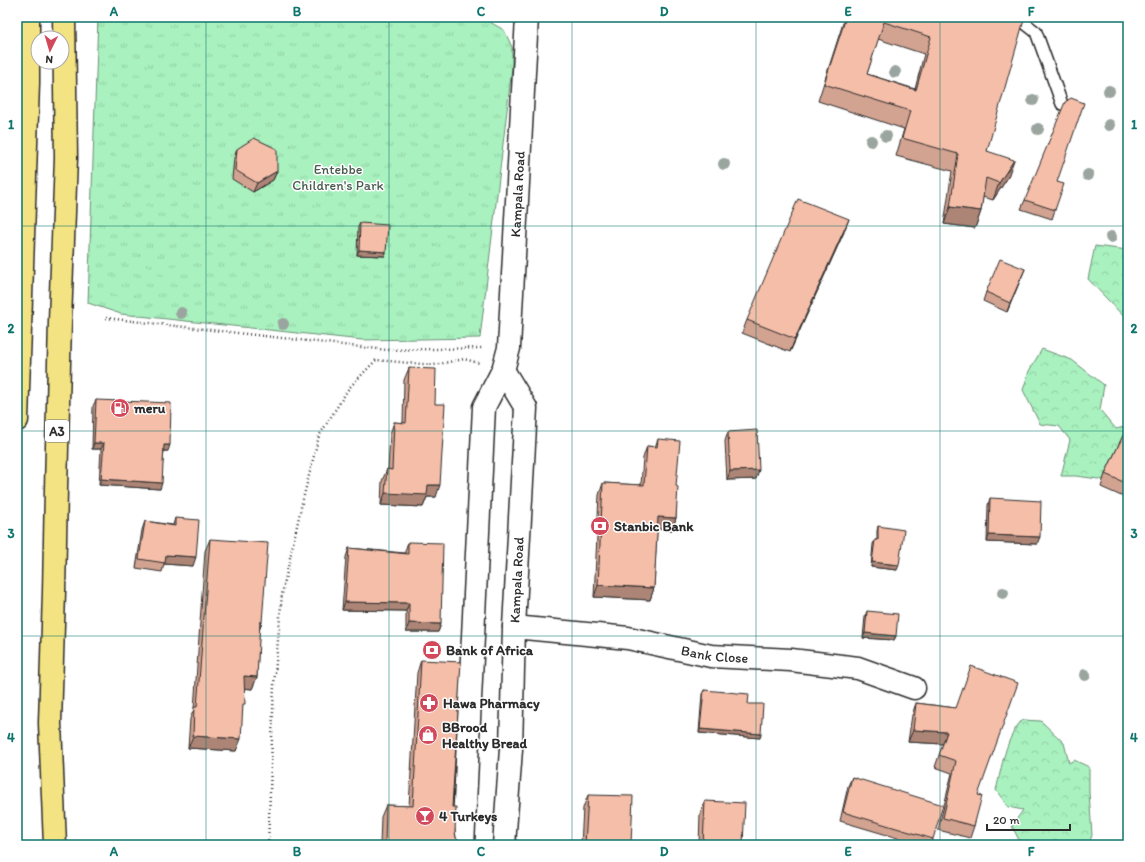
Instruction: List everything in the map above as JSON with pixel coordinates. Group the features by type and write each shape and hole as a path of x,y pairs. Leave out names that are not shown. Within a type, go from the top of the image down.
{"highway":[{"path":"17,420 28,83 28,17"},
{"name":"A3","path":"56,845 50,723 60,321 66,158 64,17"}],"main road":[{"name":"Kampala Road","path":"463,845 484,407 503,370 509,348 527,17"},
{"name":"Kampala Road","path":"503,370 526,408 514,627 511,749 504,845"},
{"name":"Bank Close","path":"514,627 628,638 711,656 791,660 858,668 914,688"}],"lane":[{"path":"1017,17 1036,32 1062,104"}],"path":[{"path":"106,318 387,350 509,348"},
{"path":"268,845 268,811 274,685 282,594 302,503 319,436 349,388 376,360 434,364 464,359 503,370"}],"green space":[{"name":"Entebbe Children's Park","path":"98,17 481,17 504,30 512,47 512,68 480,338 362,340 121,314 88,303"},
{"path":"1095,246 1128,250 1128,321 1088,279"},
{"path":"1042,349 1072,360 1104,385 1100,410 1116,429 1128,426 1128,483 1076,476 1061,476 1070,440 1059,426 1040,424 1023,390 1029,371"},
{"path":"1022,720 1041,721 1064,743 1069,763 1074,760 1089,767 1092,835 1089,845 1040,845 1019,840 1012,826 1023,810 1008,807 996,790 1008,744"}],"building":[{"path":"846,17 1014,17 1024,20 987,151 1014,160 999,183 986,178 981,211 950,207 958,154 902,138 910,111 824,84","holes":["884,22 931,37 916,90 867,74"]},
{"path":"1071,98 1084,103 1057,182 1064,184 1055,210 1025,200 1065,102"},
{"path":"254,138 277,149 277,171 257,183 235,170 237,149"},
{"path":"798,199 849,219 795,339 747,320"},
{"path":"360,223 388,225 386,252 359,250"},
{"path":"1000,259 1025,269 1010,303 986,292"},
{"path":"409,368 436,369 435,404 445,404 440,485 428,485 427,495 385,493 387,469 392,470 394,422 406,423"},
{"path":"96,400 171,403 170,445 164,445 162,483 101,479 104,443 94,443"},
{"path":"1128,425 1128,484 1105,474"},
{"path":"757,430 759,470 730,471 728,432"},
{"path":"658,439 680,441 676,486 678,487 676,518 658,517 654,588 598,585 603,483 644,485 647,446 657,447"},
{"path":"990,498 1041,501 1040,537 989,535"},
{"path":"175,518 199,520 196,557 166,555 165,563 139,559 145,521 175,526"},
{"path":"878,526 904,530 899,565 872,562 875,540 878,540"},
{"path":"210,539 268,543 262,622 260,622 257,677 244,676 245,704 243,704 241,739 193,736 194,707 197,707"},
{"path":"408,542 443,543 441,624 409,623 409,603 345,602 349,548 408,554"},
{"path":"867,611 898,614 896,636 865,633"},
{"path":"421,660 461,662 452,807 456,807 456,838 465,845 385,845 386,805 413,806"},
{"path":"971,666 1018,683 978,795 982,796 974,826 943,818 956,761 939,755 947,732 913,730 916,703 956,708"},
{"path":"704,690 749,694 748,704 763,704 761,734 700,729"},
{"path":"852,777 943,805 933,839 843,812"},
{"path":"588,795 633,796 631,845 585,845"},
{"path":"705,801 745,803 743,845 703,845"}],"place":[{"name":"meru","path":"120,408"},
{"name":"Stanbic Bank","path":"600,526"},
{"name":"Bank of Africa","path":"432,650"},
{"name":"Hawa Pharmacy","path":"429,703"},
{"name":"BBrood Healthy Bread","path":"428,735"},
{"name":"4 Turkeys","path":"425,816"}]}
